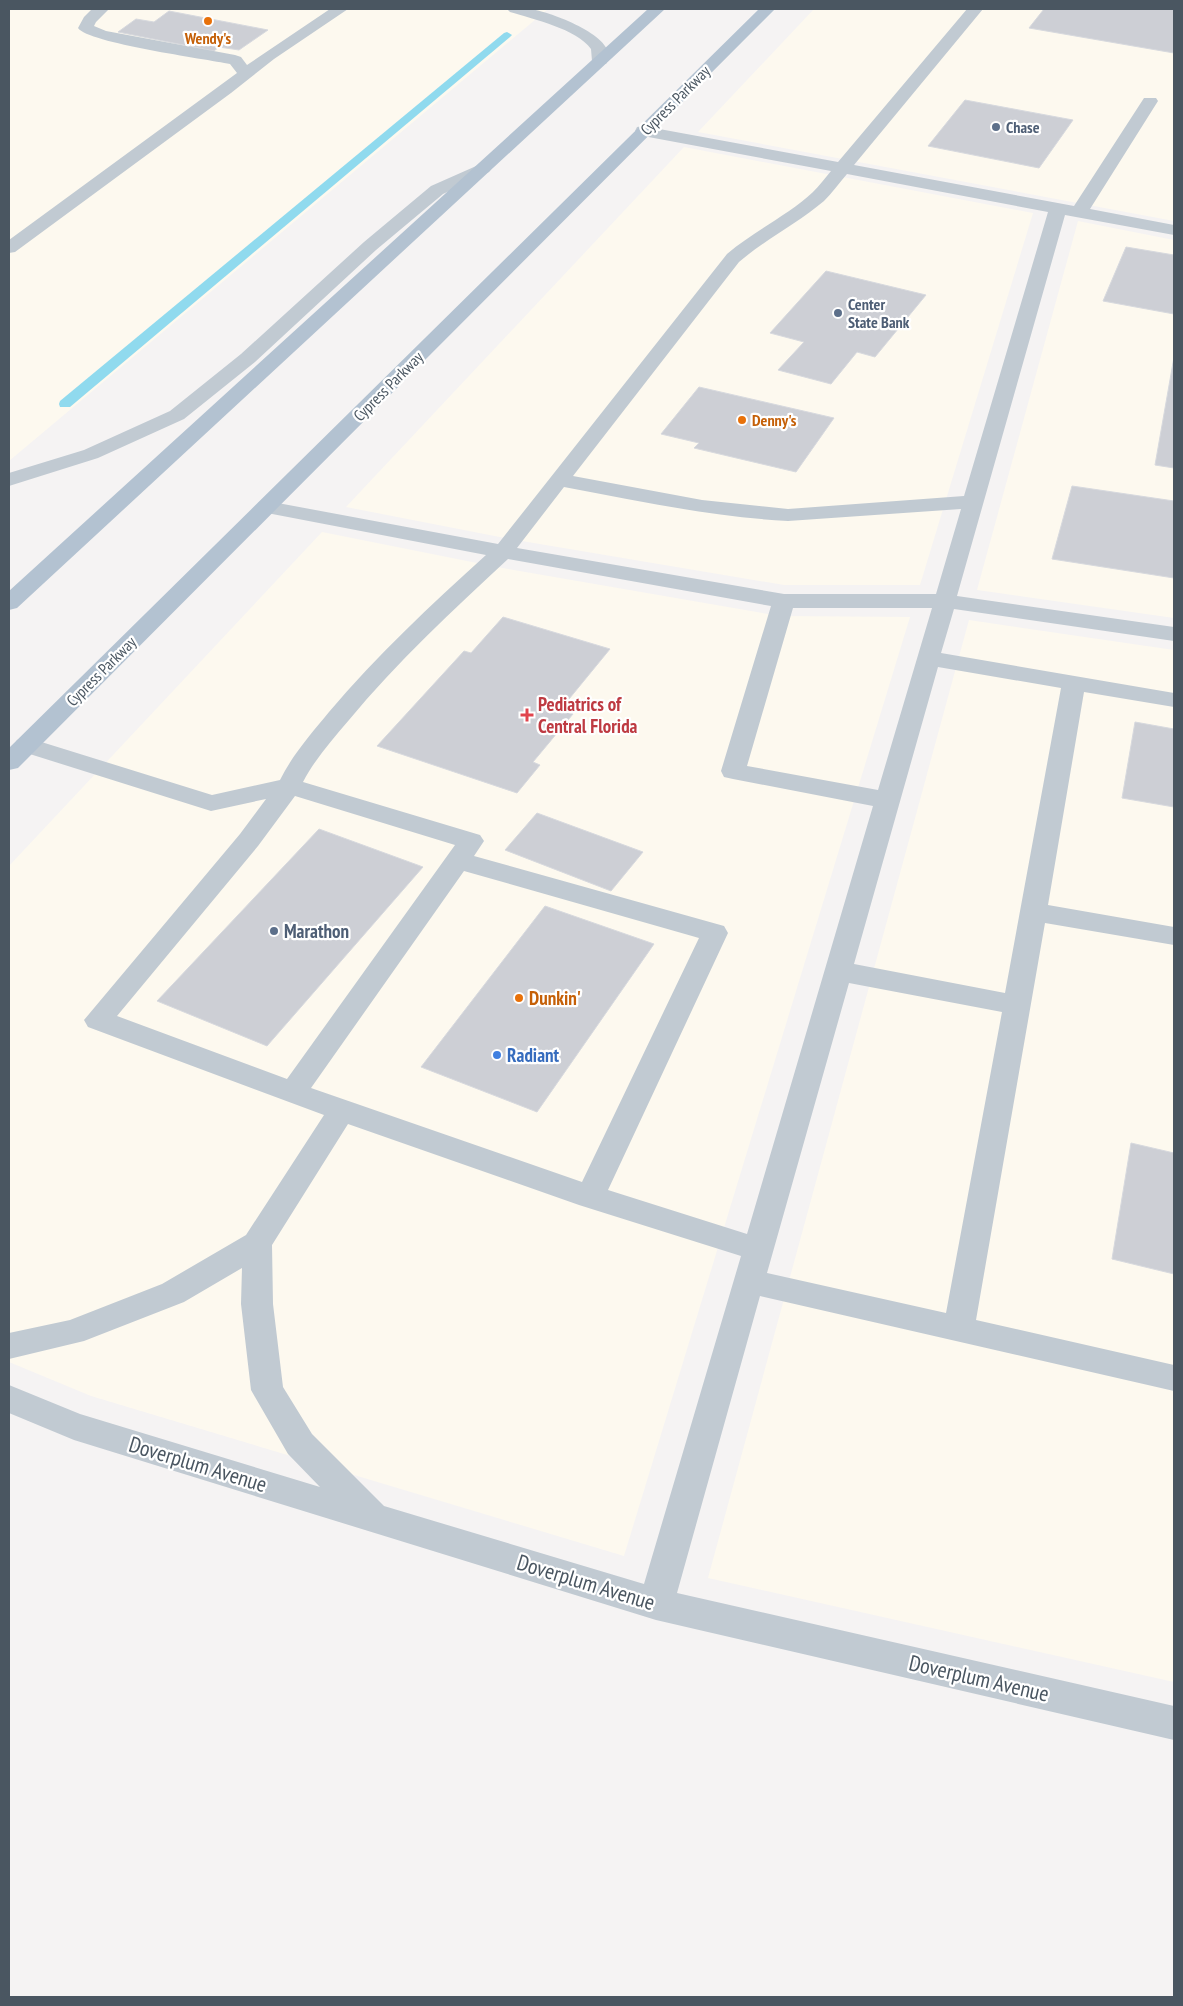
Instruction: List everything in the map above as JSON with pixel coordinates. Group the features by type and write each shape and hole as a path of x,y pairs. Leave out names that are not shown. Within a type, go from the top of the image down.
{"main road":[{"path":"9,602 657,9"},
{"name":"Cypress Parkway","path":"17,754 767,9"}],"street":[{"path":"101,9 89,20 86,28 102,35 234,60 246,73"},
{"path":"9,248 268,56 340,9"},
{"path":"516,9 531,9"},
{"path":"516,9 582,34 599,49 600,61"},
{"path":"758,1249 590,1197 342,1110 98,1020 249,840 290,786 301,762 365,685 433,616 503,552 733,258 761,235 810,204 820,195 975,9"},
{"path":"656,1604 973,502 1069,210 1150,101"},
{"path":"643,131 1174,230"},
{"path":"9,480 91,454 177,415 248,358 370,246 437,190 483,168"},
{"path":"558,480 764,514 788,515 973,502"},
{"path":"267,507 503,552 784,601 945,601 1174,634"},
{"path":"784,601 733,771 887,800"},
{"path":"928,658 1174,700"},
{"path":"958,1329 1074,684"},
{"path":"17,754 211,803 290,786 471,841 293,1092"},
{"path":"457,860 715,933 590,1197"},
{"path":"1033,912 1174,936"},
{"path":"838,971 1016,1005"},
{"path":"9,1346 73,1332 173,1293 257,1244 342,1110"},
{"path":"257,1244 257,1304 267,1390 300,1444 374,1518"},
{"path":"749,1281 1174,1378"},
{"name":"Doverplum Avenue","path":"9,1399 74,1426 656,1604 1174,1723"}],"shaded area":[{"path":"9,9 548,9 9,461"},
{"path":"814,9 1174,9 1174,221 698,132"},
{"path":"684,147 1033,213 920,585 784,585 510,539 346,507"},
{"path":"1078,221 1174,240 1174,618 977,590"},
{"path":"322,532 497,567 780,616 910,617 624,1556 91,1396 9,1362 9,866"},
{"path":"969,620 1174,650 1174,1682 708,1578"}],"building":[{"path":"1044,9 1174,9 1174,53 1029,28"},
{"path":"169,11 268,30 239,50 219,47 214,51 118,32 136,19 154,22"},
{"path":"965,100 1073,120 1039,168 928,146"},
{"path":"1126,247 1174,255 1174,314 1103,301"},
{"path":"826,271 926,295 875,357 857,352 831,384 778,370 804,342 770,333"},
{"path":"1174,357 1174,468 1155,465"},
{"path":"699,387 834,418 796,472 694,448 699,443 661,434"},
{"path":"1072,486 1174,501 1174,578 1052,559"},
{"path":"503,617 610,649 560,710 573,714 533,762 540,765 517,793 377,746 464,651 471,653"},
{"path":"1135,722 1174,729 1174,807 1122,798"},
{"path":"537,813 643,852 611,891 505,850"},
{"path":"319,829 423,867 267,1046 157,1001"},
{"path":"545,906 654,944 537,1112 421,1067"},
{"path":"1131,1143 1174,1153 1174,1274 1112,1259"}],"waterway":[{"path":"65,404 507,35"}],"place":[{"name":"Wendy's","path":"208,21"},
{"name":"Chase","path":"996,127"},
{"name":"Center State Bank","path":"838,313"},
{"name":"Denny's","path":"742,420"},
{"name":"Pediatrics of Central Florida","path":"527,715"},
{"name":"Marathon","path":"274,931"},
{"name":"Dunkin'","path":"519,998"},
{"name":"Radiant","path":"497,1055"}]}
